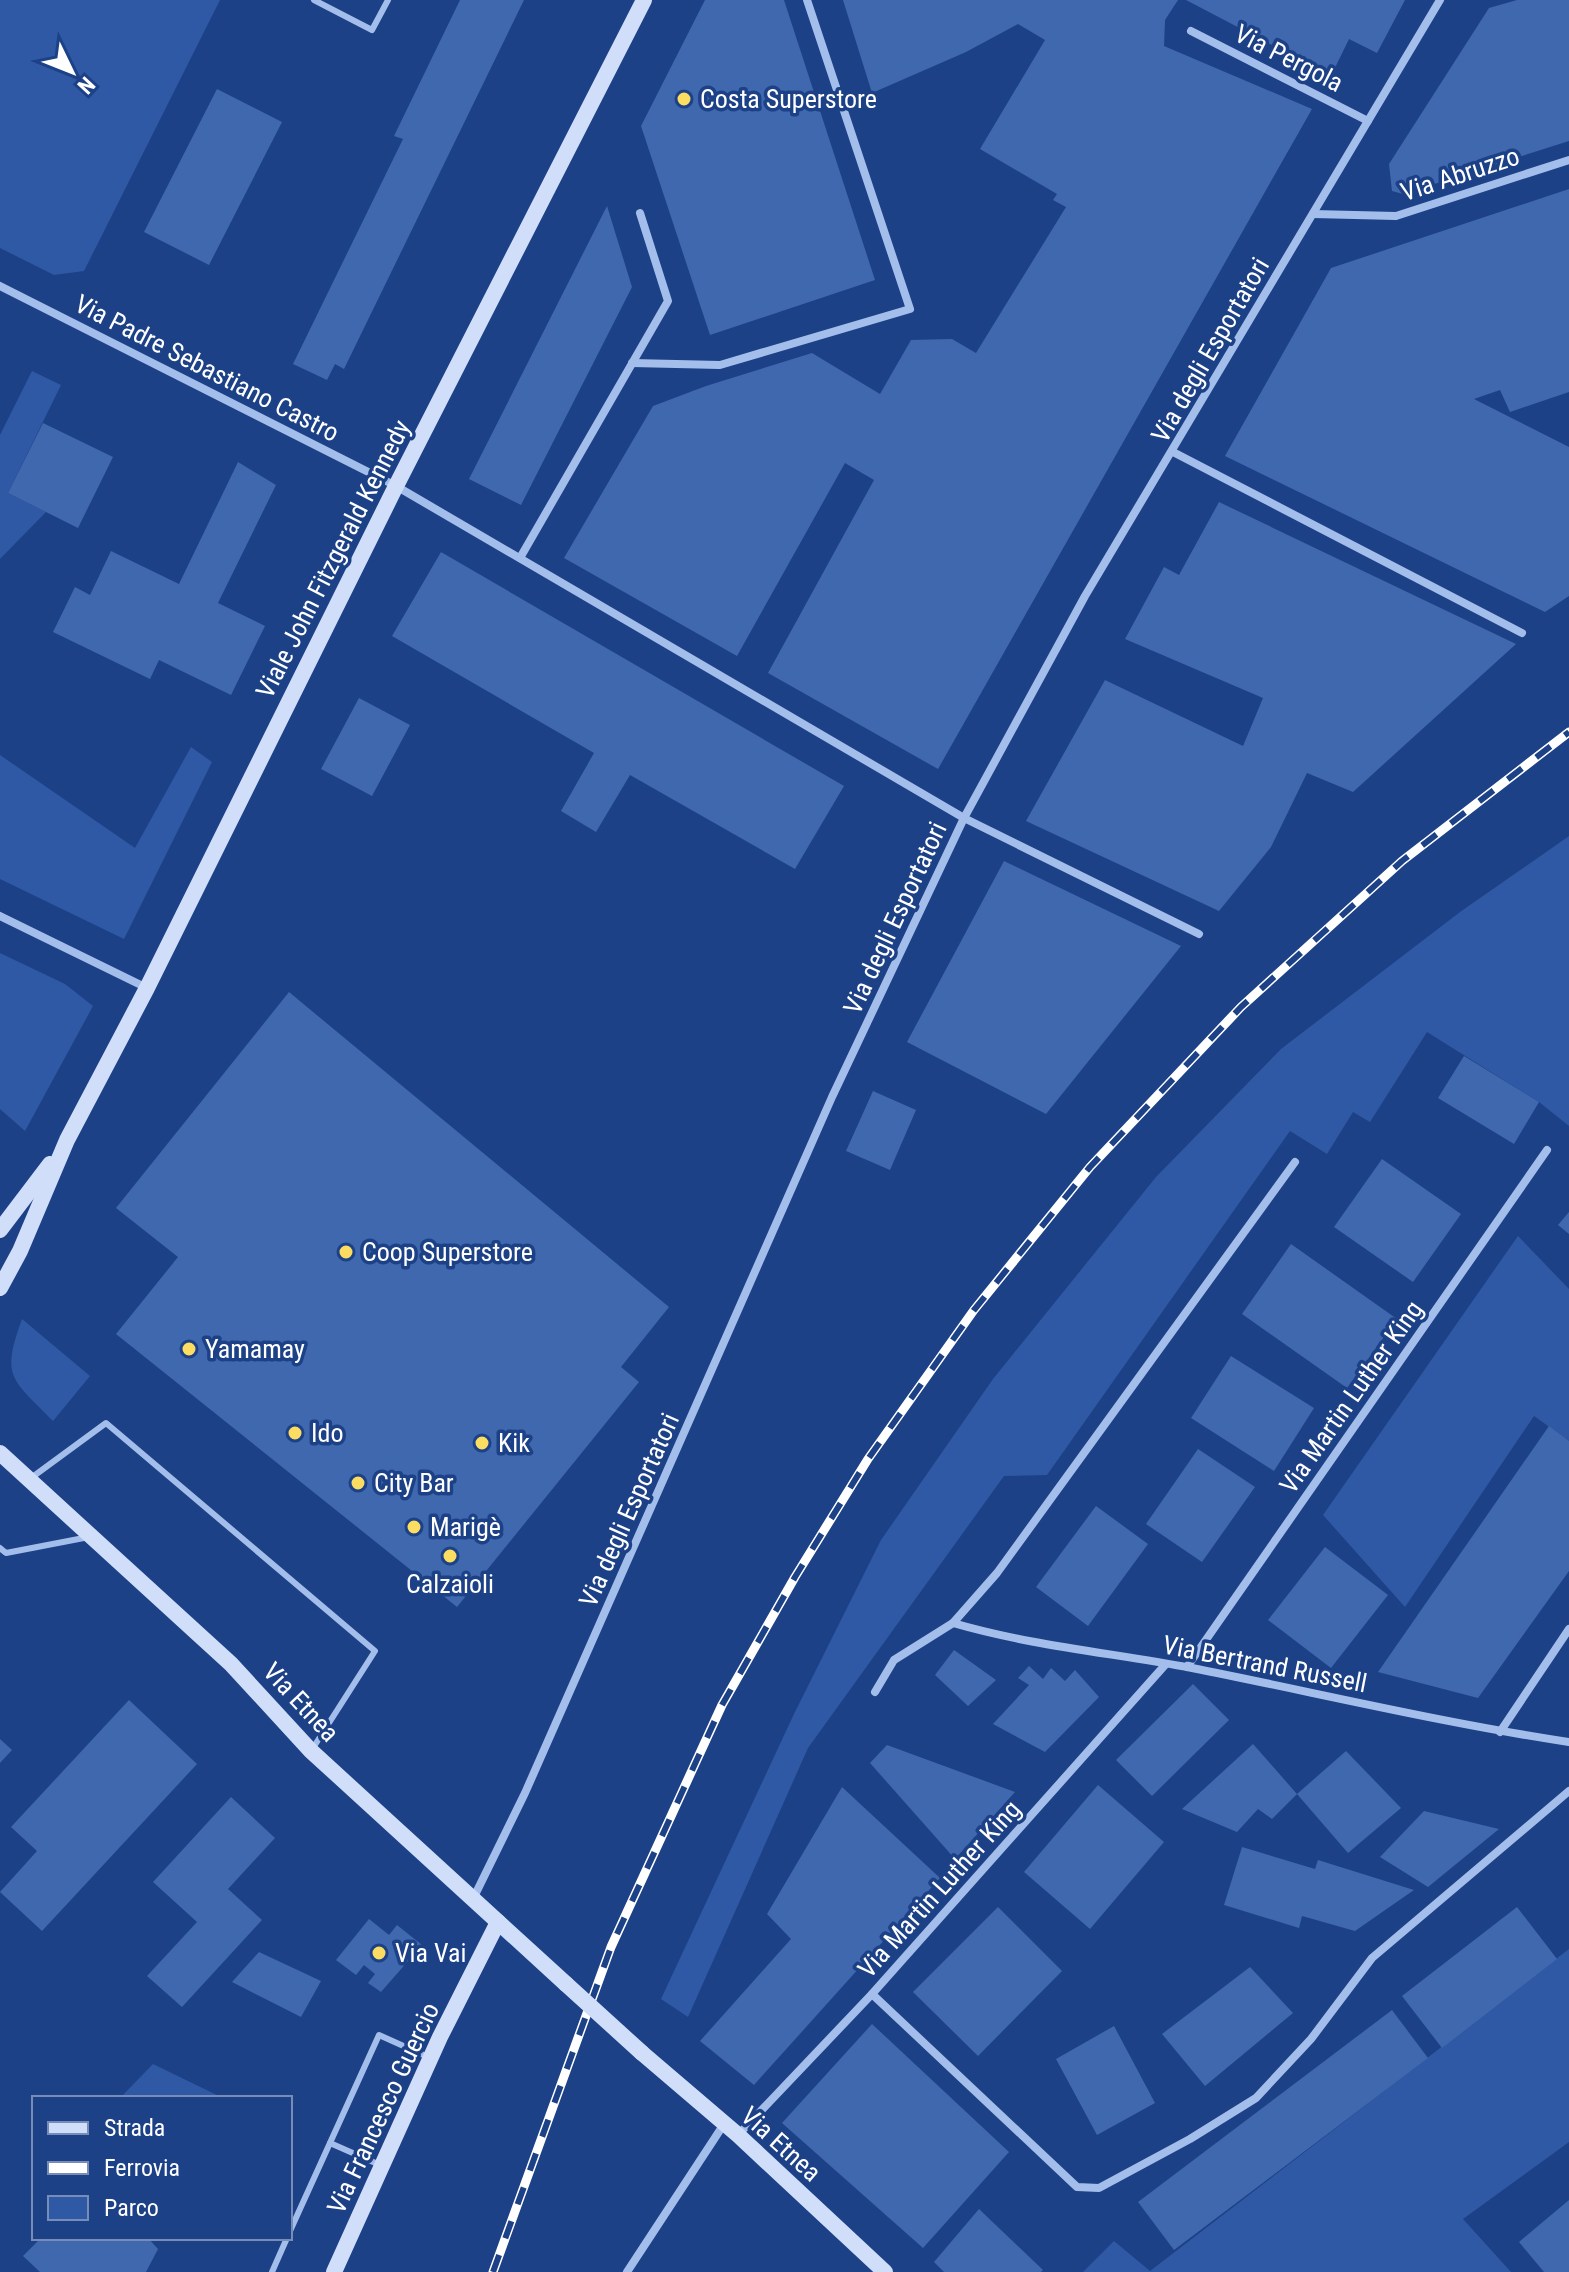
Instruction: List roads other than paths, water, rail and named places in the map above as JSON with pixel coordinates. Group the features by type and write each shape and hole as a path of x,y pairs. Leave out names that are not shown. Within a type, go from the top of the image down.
{"main road":[{"name":"Viale John Fitzgerald Kennedy","path":"67,1140 147,988 396,486 644,0"},
{"path":"0,1230 67,1140"},
{"path":"0,1288 20,1251 67,1140"},
{"name":"Via Etnea","path":"0,1453 231,1664 311,1751 642,2053 738,2135 885,2272"},
{"name":"Via Francesco Guercio","path":"334,2272 431,2058 498,1922"}],"street":[{"path":"632,363 720,365 910,309 807,0"},
{"name":"Via degli Esportatori","path":"473,1899 531,1778 832,1097 964,818 1085,596 1440,0"},
{"name":"Via Pergola","path":"1191,31 1368,121"},
{"name":"Via Abruzzo","path":"1313,214 1396,216 1569,160"},
{"path":"520,558 668,301 640,213"},
{"name":"Via Padre Sebastiano Castro","path":"0,286 396,486 964,818 1199,934"},
{"path":"1173,452 1522,633"},
{"path":"0,916 147,988"},
{"name":"Via Martin Luther King","path":"1187,1667 1547,1150"},
{"path":"875,1692 894,1660 953,1623 997,1573 1295,1162"},
{"name":"Via Bertrand Russell","path":"953,1623 1000,1637 1187,1667 1500,1732 1569,1742"},
{"path":"1500,1732 1569,1629"},
{"name":"Via Martin Luther King","path":"738,2135 872,1994 1165,1665"},
{"path":"872,1994 1077,2187 1099,2188 1190,2139 1256,2098 1311,2039 1372,1958 1569,1791"},
{"path":"627,2272 724,2124"}],"lane":[{"path":"314,0 372,30 388,0"},
{"path":"28,1479 106,1423 375,1651 311,1751"},
{"path":"0,1548 6,1553 90,1537"},
{"path":"292,2227 379,2035 431,2058"},
{"path":"330,2143 383,2167"},
{"path":"272,2272 286,2240"}],"railway":[{"path":"493,2272 611,1947 722,1705 795,1577 868,1459 974,1310 1090,1167 1241,1007 1402,861 1569,732"}],"place":[{"name":"Costa Superstore","path":"684,99"},
{"name":"Coop Superstore","path":"346,1252"},
{"name":"Yamamay","path":"189,1349"},
{"name":"Ido","path":"295,1433"},
{"name":"Kik","path":"482,1443"},
{"name":"City Bar","path":"358,1483"},
{"name":"Marigè","path":"414,1527"},
{"name":"Calzaioli","path":"450,1556"},
{"name":"Via Vai","path":"379,1953"}]}
